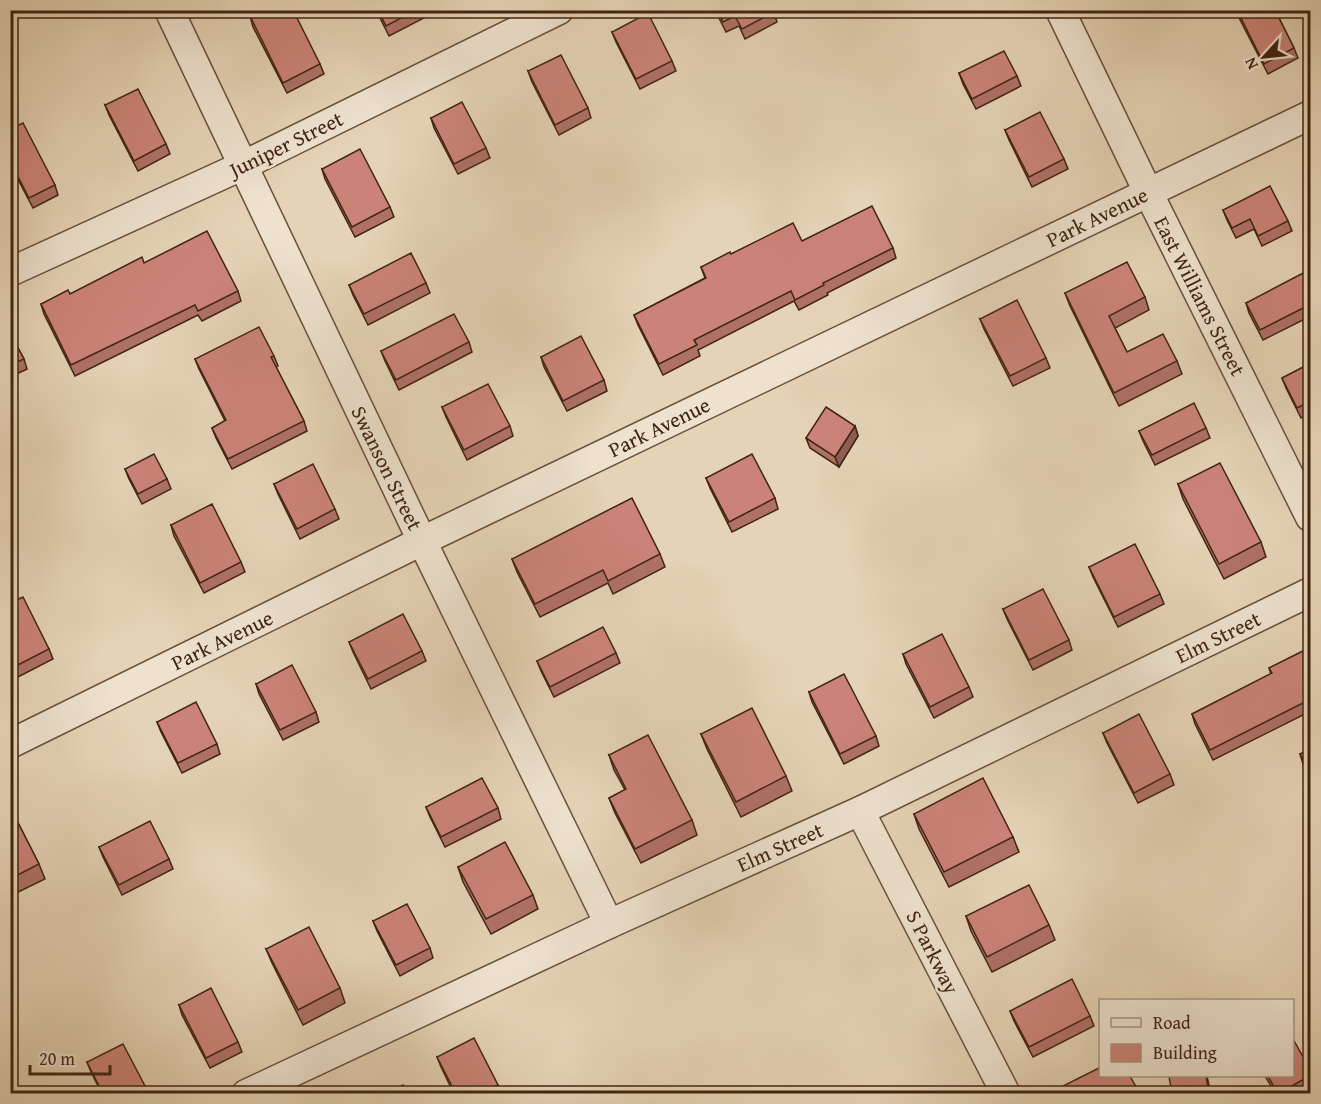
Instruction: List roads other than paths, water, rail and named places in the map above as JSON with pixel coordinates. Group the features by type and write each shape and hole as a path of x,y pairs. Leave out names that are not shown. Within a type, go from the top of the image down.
{"street":[{"name":"Swanson Street","path":"169,10 422,541 609,924"},
{"name":"Juniper Street","path":"10,272 242,166 559,10"},
{"name":"East Williams Street","path":"1060,10 1148,192 1311,517"},
{"name":"Park Avenue","path":"10,744 422,541 1311,115"},
{"name":"Elm Street","path":"246,1094 292,1084 609,924 860,812 1311,592"},
{"name":"S Parkway","path":"860,812 1006,1094"}]}
